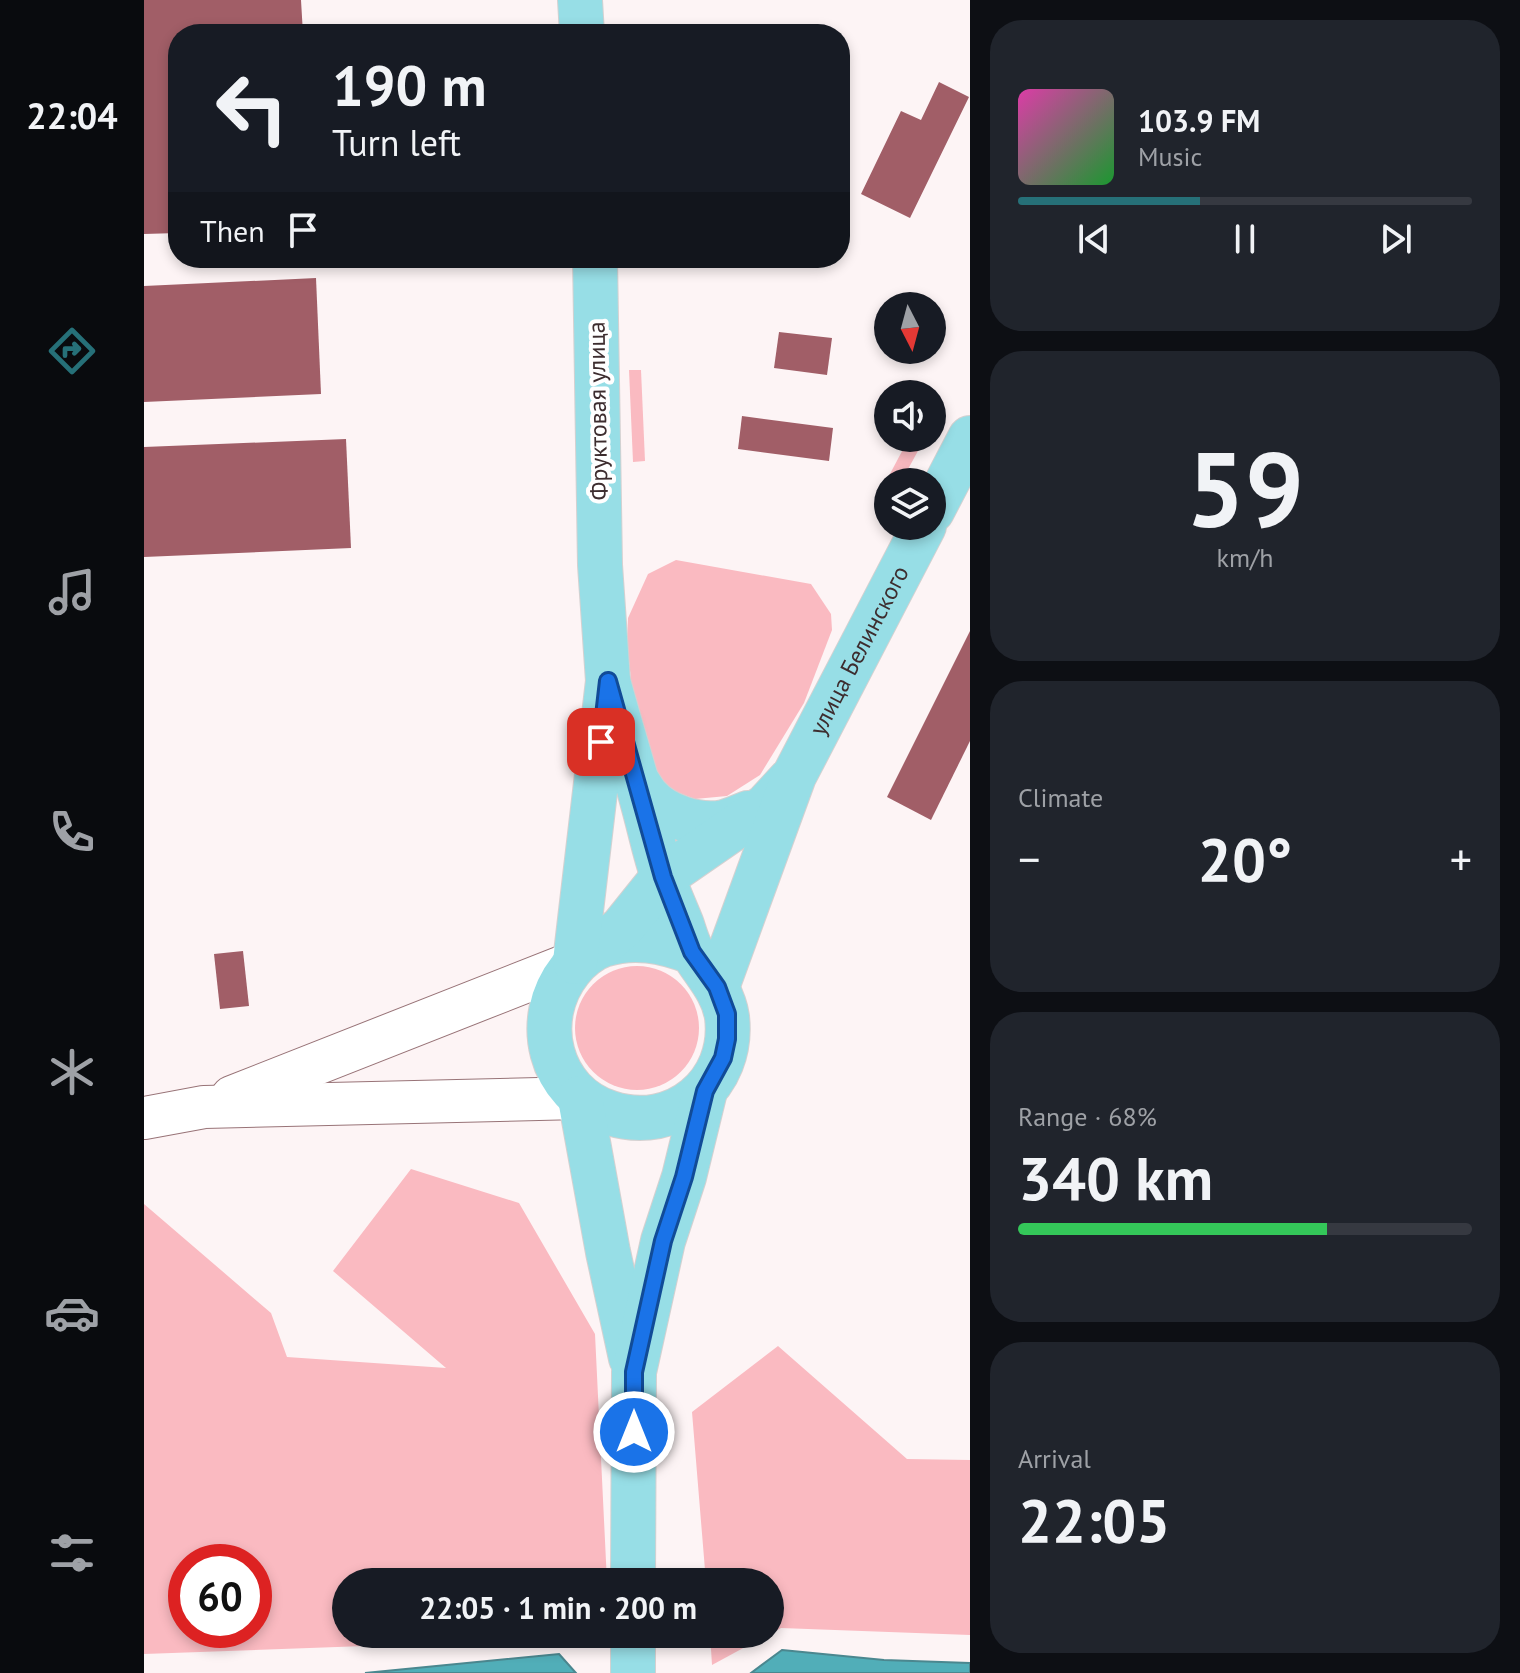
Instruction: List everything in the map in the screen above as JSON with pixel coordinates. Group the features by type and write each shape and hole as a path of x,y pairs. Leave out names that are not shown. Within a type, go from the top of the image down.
{"main road":[{"path":"580,0 581,24"},
{"name":"Фруктовая улица","path":"596,268 600,565 608,681"},
{"path":"946,484 970,438"},
{"name":"улица Белинского","path":"717,987 780,791 916,540"},
{"path":"608,681 663,877 692,952 717,987 727,1014 723,1058 705,1091 684,1177 663,1241 634,1372 633,1568"},
{"path":"608,681 588,954 556,992 548,1029 550,1050 556,1065 580,1098 604,1111 636,1118 662,1115 694,1101 705,1091"},
{"path":"636,780 661,808 700,822 723,822 780,791"},
{"name":"улица Белинского","path":"588,954 622,928 663,877 780,791"},
{"path":"204,1107 629,940 652,940 692,952"},
{"path":"144,1118 204,1107 580,1098"},
{"path":"580,1098 634,1372"},
{"path":"633,1648 633,1673"}],"shaded area":[{"path":"629,370 641,370 645,461 633,462"},
{"path":"902,452 917,452 909,468 893,468"},
{"path":"676,560 811,584 831,614 832,630 804,703 760,775 727,796 695,799 669,789 651,773 634,708 627,642 628,618 648,574"},
{"path":"637,966 661,971 681,984 694,1004 699,1028 694,1052 681,1072 661,1085 637,1090 613,1085 593,1072 580,1052 575,1028 580,1004 593,984 613,971"},
{"path":"411,1169 519,1203 595,1334 606,1568 332,1568 332,1647 144,1654 144,1204 271,1313 287,1357 446,1368 333,1271"},
{"path":"778,1346 907,1459 970,1460 970,1635 784,1628 784,1568 705,1568 692,1412"},
{"path":"711,1648 743,1648 712,1665"}],"water":[{"path":"782,1650 884,1660 970,1663 970,1673 751,1673"},
{"path":"559,1654 576,1673 365,1673"}],"building":[{"path":"144,0 301,0 302,24 168,24 168,233 144,234"},
{"path":"939,82 969,97 910,218 861,194 901,111 921,120"},
{"path":"316,278 321,394 144,402 144,286"},
{"path":"779,332 832,338 827,375 774,368"},
{"path":"742,416 833,428 829,461 738,449"},
{"path":"346,439 351,548 144,557 144,447"},
{"path":"970,631 970,741 931,820 887,797"},
{"path":"243,951 249,1006 220,1009 214,954"}],"route":[{"path":"601,742 608,681 663,877 692,952 717,987 727,1014 723,1058 705,1091 684,1177 663,1241 634,1372 634,1432"}]}
